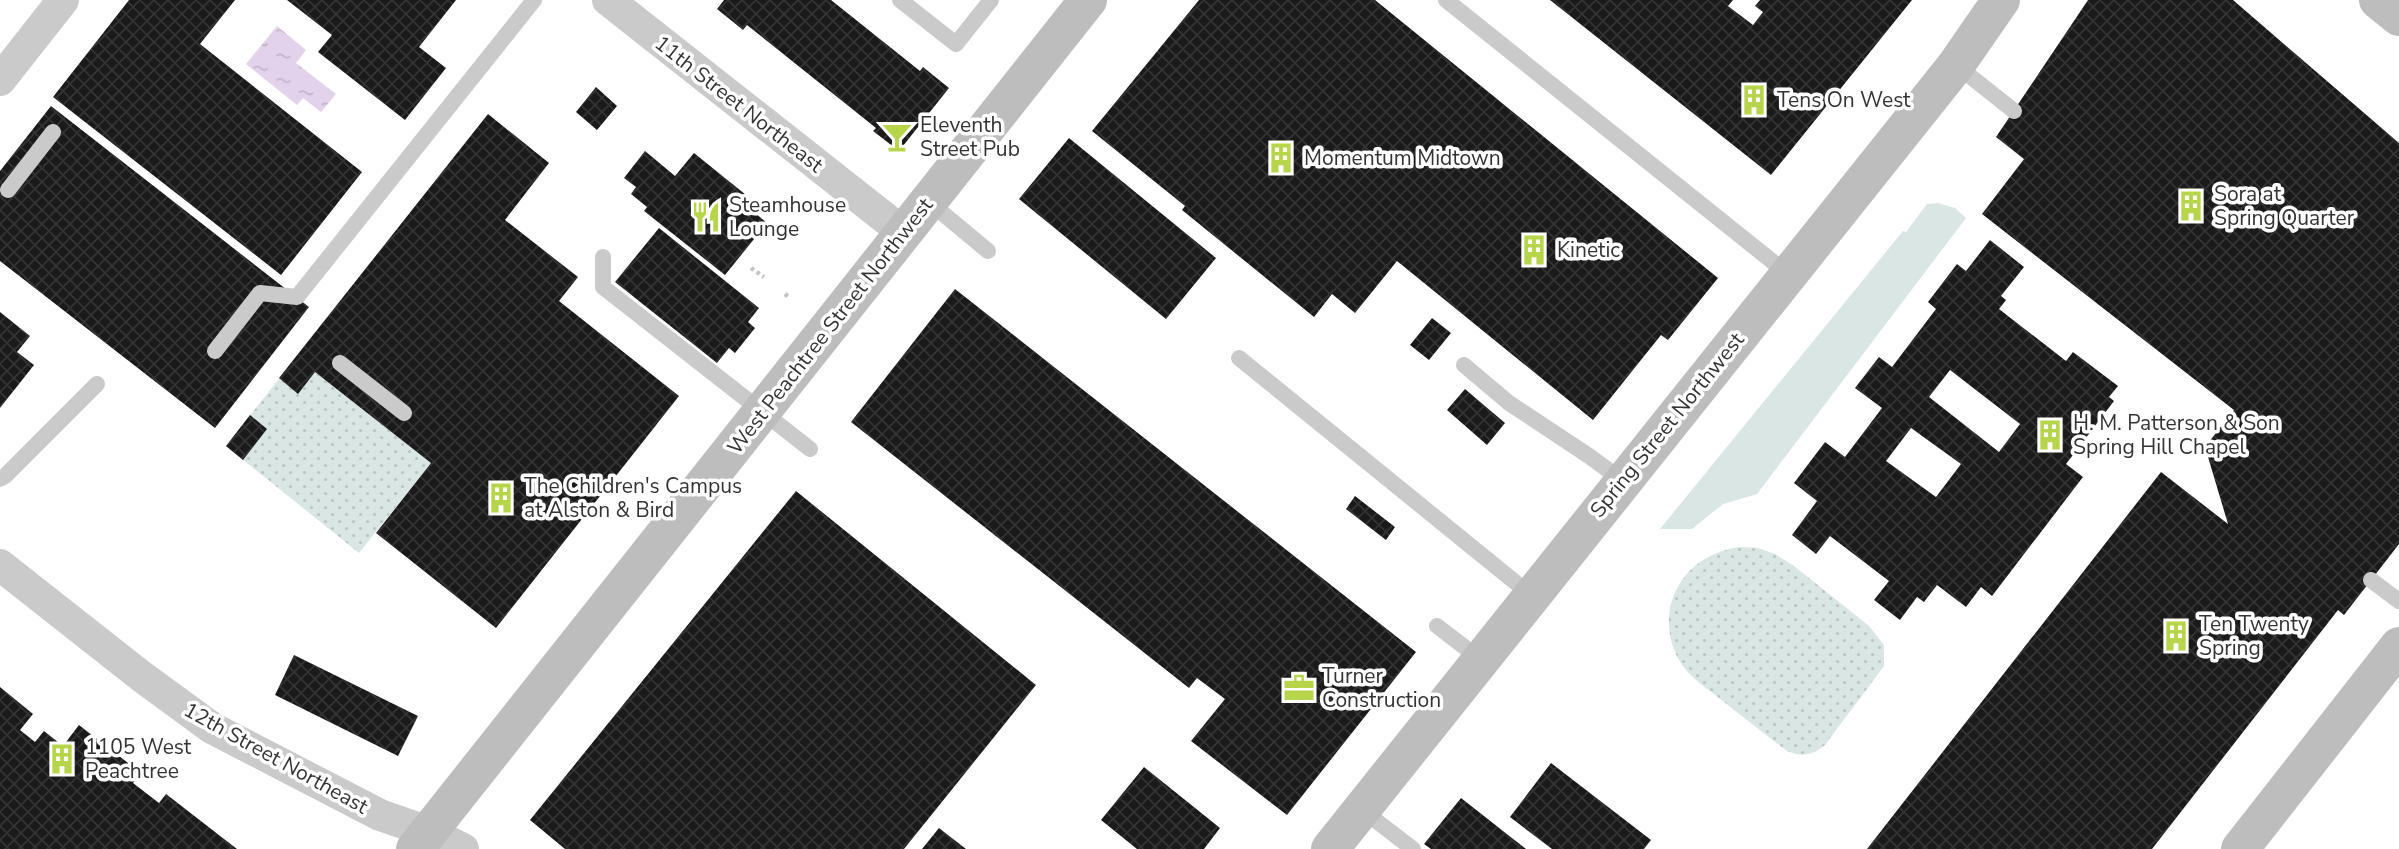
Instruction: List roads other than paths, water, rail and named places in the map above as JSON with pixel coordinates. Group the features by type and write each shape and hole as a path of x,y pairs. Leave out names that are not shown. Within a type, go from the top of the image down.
{"main road":[{"name":"West Peachtree Street Northwest","path":"422,840 1088,0"},
{"name":"Spring Street Northwest","path":"1330,849 1956,65 2001,0"},
{"path":"2378,0 2399,17"},
{"path":"2240,849 2399,646"}],"street":[{"path":"0,80 63,0"},
{"name":"11th Street Northeast","path":"608,0 904,233"},
{"name":"12th Street Northeast","path":"0,565 212,728 380,815 422,840 463,849"}],"lane":[{"path":"215,351 260,293 297,297 534,0"},
{"path":"900,0 956,44 991,0"},
{"path":"1446,0 1788,274"},
{"path":"1956,65 2014,111"},
{"path":"8,190 53,132"},
{"path":"929,202 988,251"},
{"path":"603,257 603,287 810,449"},
{"path":"1239,358 1531,595"},
{"path":"340,363 404,413"},
{"path":"1464,365 1509,403 1623,481"},
{"path":"0,479 97,384"},
{"path":"2371,580 2399,601"},
{"path":"1437,626 1480,659"},
{"path":"1361,809 1413,849"}],"water":[{"path":"277,26 306,50 296,63 336,94 321,112 303,98 297,105 246,64"}],"place":[{"name":"Tens On West","path":"1754,100"},
{"name":"Eleventh Street Pub","path":"897,137"},
{"name":"Momentum Midtown","path":"1281,158"},
{"name":"Sora at Spring Quarter","path":"2191,206"},
{"name":"Steamhouse Lounge","path":"706,217"},
{"name":"Kinetic","path":"1534,250"},
{"name":"H. M. Patterson & Son Spring Hill Chapel","path":"2050,435"},
{"name":"The Children's Campus at Alston & Bird","path":"501,498"},
{"name":"Ten Twenty Spring","path":"2176,636"},
{"name":"Turner Construction","path":"1299,688"},
{"name":"1105 West Peachtree","path":"62,759"}]}
